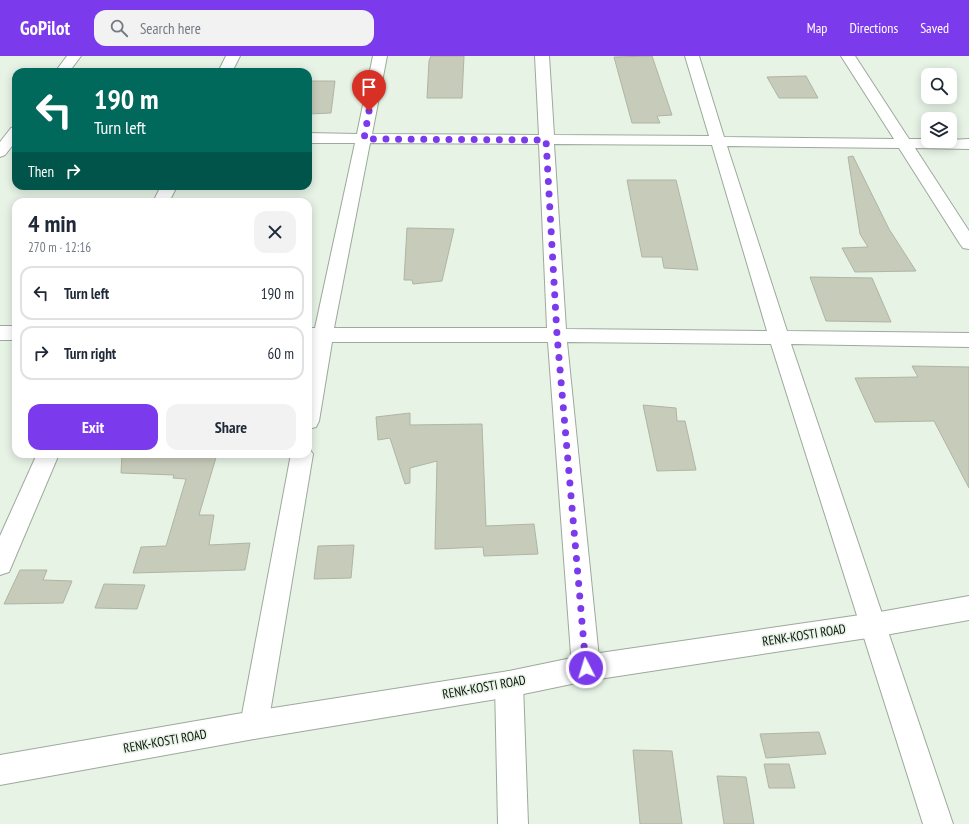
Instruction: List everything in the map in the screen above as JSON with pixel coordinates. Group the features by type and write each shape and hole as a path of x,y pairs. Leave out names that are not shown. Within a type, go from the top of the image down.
{"street":[{"path":"65,68 74,56"},
{"path":"227,68 233,56"},
{"path":"312,378 316,335 364,139 380,56"},
{"path":"542,56 557,335 586,668"},
{"path":"692,56 779,338 874,624 938,824"},
{"path":"848,56 969,244"},
{"path":"0,152 11,135"},
{"path":"312,138 969,144"},
{"path":"0,333 12,333"},
{"path":"316,335 557,335 969,340"},
{"path":"0,564 46,458"},
{"path":"254,725 301,458"},
{"name":"RENK-KOSTI ROAD","path":"0,770 254,725 509,684 586,668 969,608"},
{"path":"509,684 513,824"}],"building":[{"path":"431,56 464,56 462,98 427,98 429,61"},
{"path":"652,56 672,115 657,116 660,123 632,123 614,57"},
{"path":"806,76 818,98 779,98 767,77"},
{"path":"312,81 335,81 331,113 312,114"},
{"path":"853,156 889,229 916,271 855,272 842,248 868,247 860,234 848,157"},
{"path":"627,180 676,180 698,270 664,268 662,257 642,257"},
{"path":"407,228 454,229 442,281 413,284 412,280 404,280"},
{"path":"810,277 872,278 891,322 826,321"},
{"path":"912,366 969,367 969,488 934,421 875,422 855,378 918,377"},
{"path":"643,405 676,408 677,421 685,421 696,470 657,471"},
{"path":"410,413 410,425 482,424 486,526 534,524 538,554 484,556 483,547 435,549 437,461 410,468 410,483 405,484 390,438 378,440 376,417"},
{"path":"122,458 216,458 199,515 214,515 209,545 250,543 245,570 133,573 141,547 166,546 186,479 173,478 174,475 121,473"},
{"path":"354,545 351,578 314,579 318,546"},
{"path":"20,570 47,570 43,580 72,581 63,603 4,604"},
{"path":"104,584 145,585 137,609 95,608"},
{"path":"819,732 826,754 766,758 760,734"},
{"path":"633,750 672,751 682,824 640,824"},
{"path":"764,764 789,764 795,788 769,788"},
{"path":"717,776 746,777 754,824 724,824"}],"route":[{"path":"369,111 364,139 546,140 557,335 586,668"}]}
